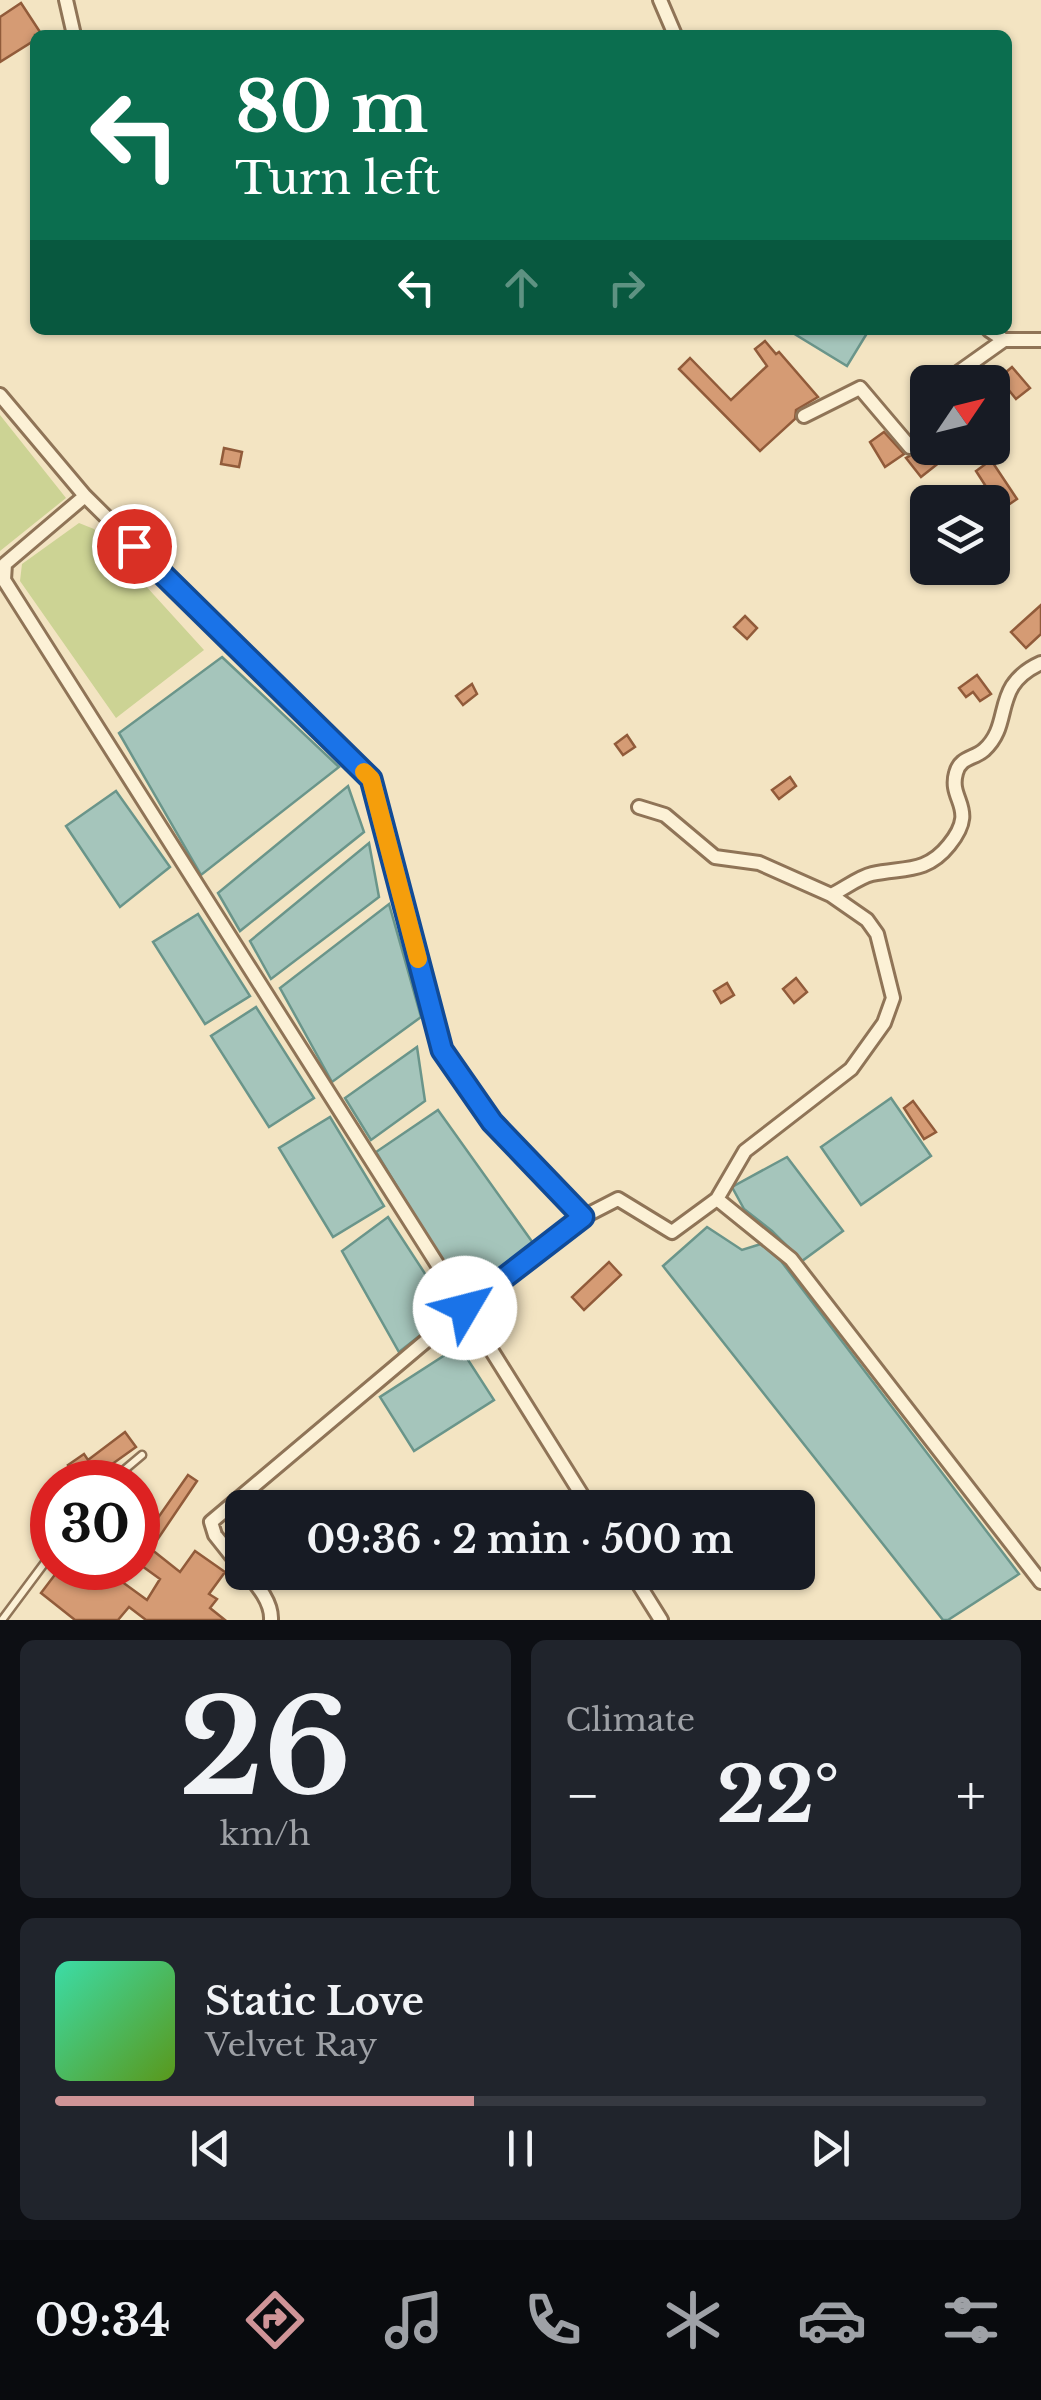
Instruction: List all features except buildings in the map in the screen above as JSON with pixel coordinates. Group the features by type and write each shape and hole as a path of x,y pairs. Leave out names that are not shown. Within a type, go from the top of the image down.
{"street":[{"path":"66,0 73,30"},
{"path":"660,0 673,30"},
{"path":"996,335 1004,340 1041,340"},
{"path":"969,365 1004,340"},
{"path":"804,416 860,388 910,447"},
{"path":"0,395 84,496 371,779 442,1050 492,1122 583,1217"},
{"path":"84,496 5,564 4,580 579,1490"},
{"path":"831,895 870,874 912,870 934,860 949,846 964,821 956,770 965,759 983,751 997,732 1010,686 1041,664"},
{"path":"249,1490 465,1308 583,1217 618,1199 672,1232 717,1198 745,1152 850,1070 884,1023 892,998 877,934 867,920 831,895 759,863 715,857 665,815 638,807"},
{"path":"717,1198 791,1259 1041,1582"},
{"path":"225,1510 211,1522 214,1534 225,1548"},
{"path":"260,1590 272,1612 271,1620"},
{"path":"642,1590 660,1620"}],"lane":[{"path":"136,1460 142,1455"},
{"path":"2,1620 30,1582"}],"green space":[{"path":"0,415 66,498 0,551"},
{"path":"79,523 94,529 204,650 116,718 20,581 22,564"}],"water":[{"path":"796,335 866,335 847,366"},
{"path":"222,657 339,767 201,875 119,733"},
{"path":"348,786 364,832 240,931 218,893"},
{"path":"116,791 170,867 120,907 66,826"},
{"path":"369,843 379,897 271,979 250,941"},
{"path":"389,904 421,1017 332,1082 280,988"},
{"path":"198,914 250,996 205,1024 153,942"},
{"path":"256,1007 314,1098 269,1127 211,1036"},
{"path":"417,1047 425,1101 371,1140 345,1098"},
{"path":"891,1098 931,1156 861,1205 821,1147"},
{"path":"438,1110 533,1243 463,1296 376,1152"},
{"path":"330,1117 384,1206 333,1237 279,1148"},
{"path":"787,1157 843,1231 802,1261 744,1209 732,1187"},
{"path":"388,1217 450,1312 399,1352 342,1251"},
{"path":"707,1227 742,1250 761,1244 781,1261 1019,1574 943,1620 663,1266"},
{"path":"459,1346 494,1400 414,1451 380,1397"}],"slow traffic":[{"path":"364,772 371,779 418,959"}],"route":[{"path":"134,546 371,779 442,1050 492,1122 583,1217 465,1308"}]}
